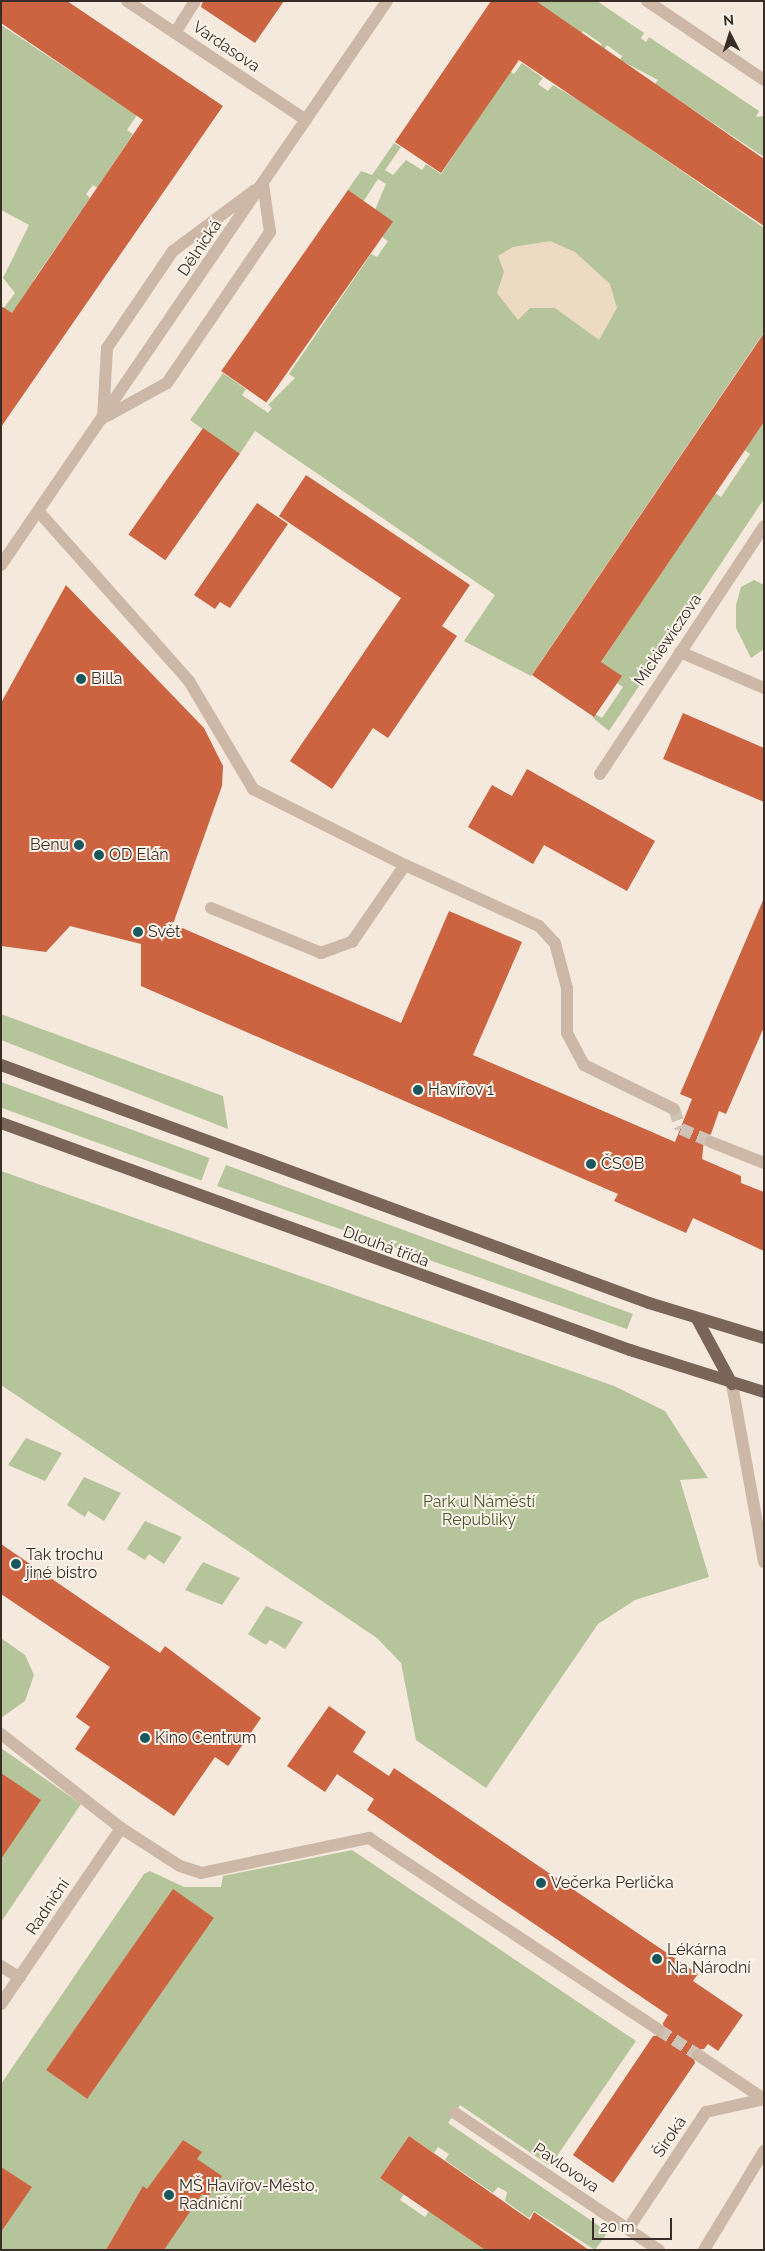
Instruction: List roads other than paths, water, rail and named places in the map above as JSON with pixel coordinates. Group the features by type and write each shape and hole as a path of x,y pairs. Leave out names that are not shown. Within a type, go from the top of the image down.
{"main road":[{"path":"1,1066 697,1319 764,1338"},
{"name":"Dlouhá třída","path":"1,1123 732,1384 764,1392"},
{"path":"697,1319 732,1384"}],"street":[{"name":"Vardasova","path":"128,1 306,120"},
{"path":"175,33 196,1"},
{"name":"Dělnická","path":"1,565 104,418 387,1"},
{"path":"647,1 764,80"},
{"path":"263,184 270,232 167,383 104,418 107,348 173,251 263,184"},
{"path":"39,512 189,681 253,789 405,865 539,926 555,943 567,988 567,1033 584,1065 674,1109"},
{"name":"Mickiewiczova","path":"600,774 764,526"},
{"path":"680,652 764,688"},
{"path":"211,908 321,953 352,942 405,865"},
{"path":"711,1142 764,1163"},
{"path":"732,1384 764,1562"},
{"path":"5,1736 121,1828 180,1866 201,1873 369,1838 659,2030"},
{"name":"Radniční","path":"1,2004 121,1828"},
{"path":"1,1966 20,1978"},
{"name":"Široká","path":"698,2055 764,2099"},
{"name":"Široká","path":"628,2229 706,2112 764,2099"},
{"name":"Pavlovova","path":"455,2114 659,2250"},
{"path":"704,2250 764,2151"}],"tunnel":[{"path":"674,1109 681,1129 711,1142"},
{"path":"659,2030 698,2055"}],"place":[{"name":"Billa","path":"81,679"},
{"name":"Benu","path":"79,845"},
{"name":"OD Elán","path":"99,855"},
{"name":"Svět","path":"138,932"},
{"name":"Havířov 1","path":"418,1090"},
{"name":"ČSOB","path":"591,1164"},
{"name":"Tak trochu jiné bistro","path":"16,1564"},
{"name":"Kino Centrum","path":"145,1738"},
{"name":"Večerka Perlička","path":"541,1883"},
{"name":"Lékárna Na Národní","path":"657,1959"},
{"name":"MŠ Havířov-Město, Radniční","path":"169,2195"}],"park label":[{"name":"Park u Náměstí Republiky","path":"479,1511"}]}
